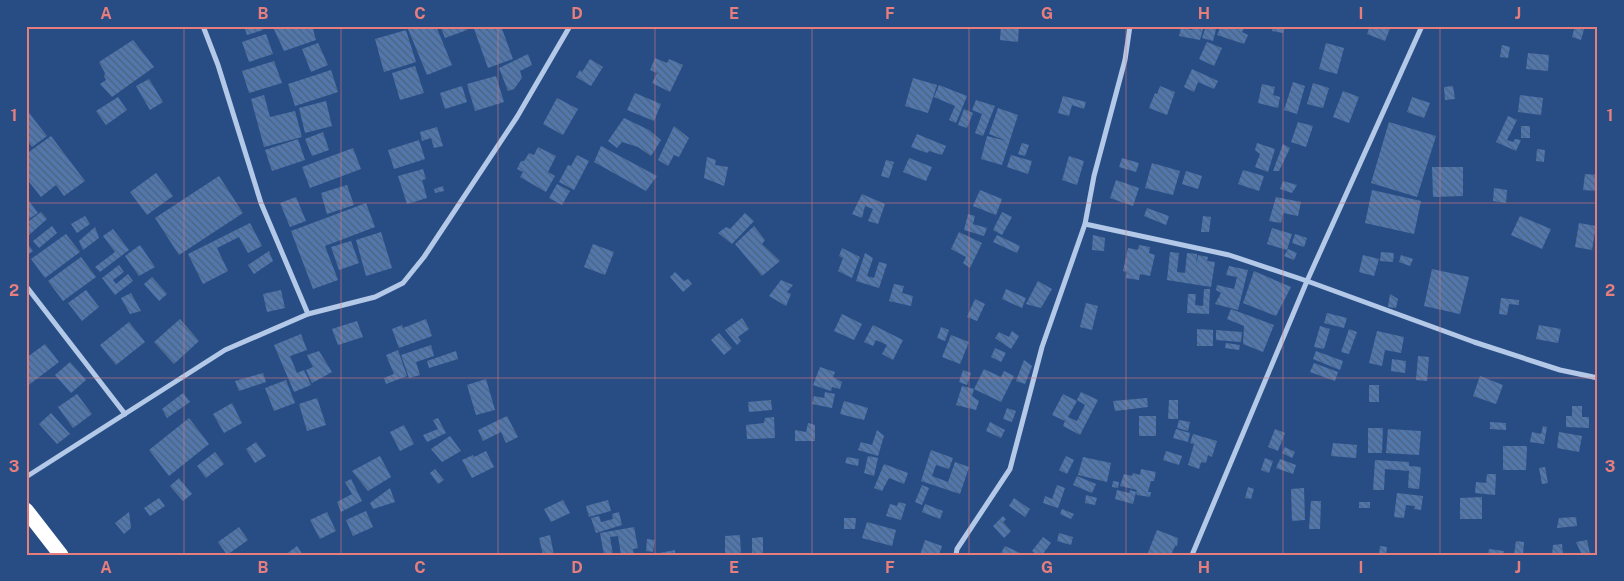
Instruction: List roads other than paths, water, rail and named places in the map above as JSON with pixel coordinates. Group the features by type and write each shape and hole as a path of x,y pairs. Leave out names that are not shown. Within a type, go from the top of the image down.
{"highway":[{"path":"26,510 61,555"}],"street":[{"path":"203,26 218,65 261,203 308,314"},
{"path":"26,477 225,350 308,314 375,297 403,283 424,257 512,125 570,26"},
{"path":"956,555 957,549 1010,469 1042,347 1085,224 1094,176 1125,60 1130,26"},
{"path":"1192,555 1306,281 1422,26"},
{"path":"1085,224 1229,255 1482,345 1560,370 1598,378"},
{"path":"26,286 125,414"}]}
